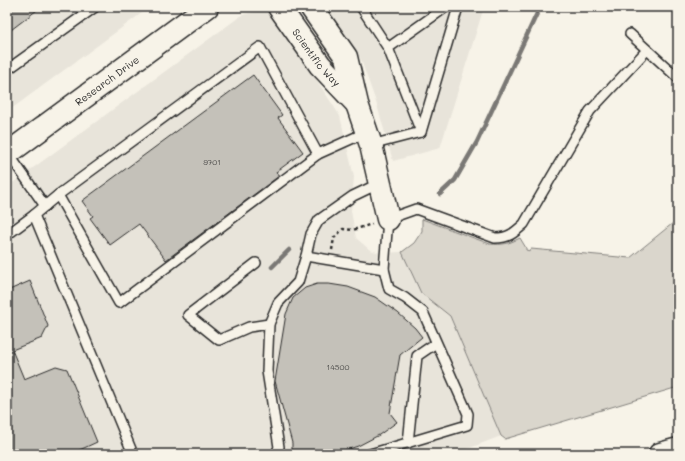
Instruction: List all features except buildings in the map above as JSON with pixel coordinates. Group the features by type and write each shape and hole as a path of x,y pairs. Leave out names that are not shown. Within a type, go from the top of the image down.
{"main road":[{"name":"Research Drive","path":"9,149 207,7"},
{"name":"Scientific Way","path":"279,7 320,65 357,104"},
{"name":"Scientific Way","path":"310,7 346,57 357,104 369,139 388,219"},
{"path":"660,454 678,449"}],"lane":[{"path":"7,70 93,7"},
{"path":"361,7 388,48 421,132"},
{"path":"388,48 446,7"},
{"path":"421,132 458,7"},
{"path":"630,34 678,78"},
{"path":"7,235 58,195 260,47 318,154"},
{"path":"370,454 466,425 468,414 423,312 405,298 389,289 384,269 388,219 416,209 495,238 510,236 524,224 590,111 647,50"},
{"path":"58,195 119,303 318,154 369,139 421,132"},
{"path":"9,149 45,206"},
{"path":"276,454 279,447 267,371 269,324 278,303 298,282 311,234 319,220 353,196 380,183"},
{"path":"34,215 134,454"},
{"path":"306,256 384,269"},
{"path":"256,263 188,315 219,340 249,327 269,324"},
{"path":"408,442 417,356 436,342"}],"path":[{"path":"330,261 334,238 343,229 353,230 388,219"}],"shaded area":[{"path":"7,7 150,7 7,112"},
{"path":"324,7 484,7 440,148 393,161 377,105 361,60"},
{"path":"257,11 272,11 340,116 354,177 351,211 356,238 370,250 380,253 402,252 421,293 450,316 501,436 454,454 7,454 7,187 242,15"},
{"path":"422,219 490,244 505,244 520,238 526,250 530,251 531,249 630,258 678,219 678,387 505,439 501,436 450,316 421,293 402,252 414,243 422,231"}],"waterway":[{"path":"440,194 455,180 477,142 540,7"},
{"path":"272,267 289,250"}]}
